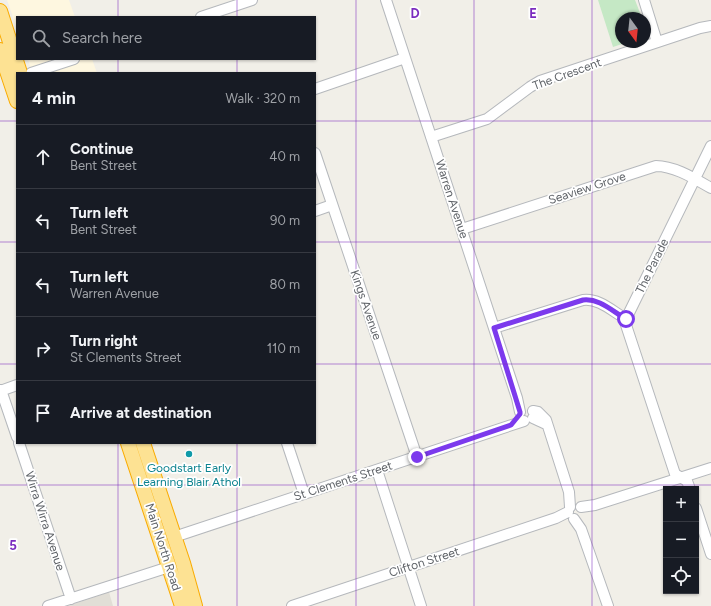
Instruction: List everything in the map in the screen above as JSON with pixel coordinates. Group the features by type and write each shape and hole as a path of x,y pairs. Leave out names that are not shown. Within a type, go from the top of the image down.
{"highway":[{"path":"0,11 3,46 16,97"},
{"path":"3,46 19,72"},
{"name":"Main North Road","path":"128,444 176,565 195,606"},
{"name":"Main North Road","path":"143,444 174,537 176,565 182,606"}],"street":[{"path":"204,16 252,0"},
{"name":"Warren Avenue","path":"388,0 431,137 517,398 526,414"},
{"path":"644,0 657,42"},
{"name":"The Crescent","path":"431,137 487,119 540,81 700,28 711,26"},
{"path":"316,89 406,58"},
{"path":"34,72 71,60"},
{"name":"The Parade","path":"626,319 711,146"},
{"name":"Kings Avenue","path":"316,156 417,457"},
{"name":"Seaview Grove","path":"462,229 656,166 664,166 711,188"},
{"path":"316,211 332,205"},
{"path":"494,328 589,299 598,302 626,319 626,325 675,474 683,477 689,486"},
{"path":"16,385 1,391 16,434"},
{"path":"526,414 546,424 608,606"},
{"name":"St Clements Street","path":"174,537 511,425 526,414"},
{"name":"Wirra Wirra Avenue","path":"19,444 71,599"},
{"path":"287,444 304,494"},
{"name":"Clifton Street","path":"292,606 711,468"},
{"path":"376,470 422,606"},
{"path":"699,517 711,554"},
{"path":"48,606 176,565"}],"shaded area":[{"path":"7,0 69,0 75,16 16,16 16,26"},
{"path":"28,60 92,60 97,72 32,72"},
{"path":"109,592 113,606 68,606"}],"green space":[{"path":"598,0 635,0 640,12 615,12 615,46 613,47"}],"place":[{"name":"Goodstart Early Learning Blair Athol","path":"189,454"}],"route":[{"path":"417,457 511,425 520,414 517,398 494,328 589,299 598,302 626,319"}]}
